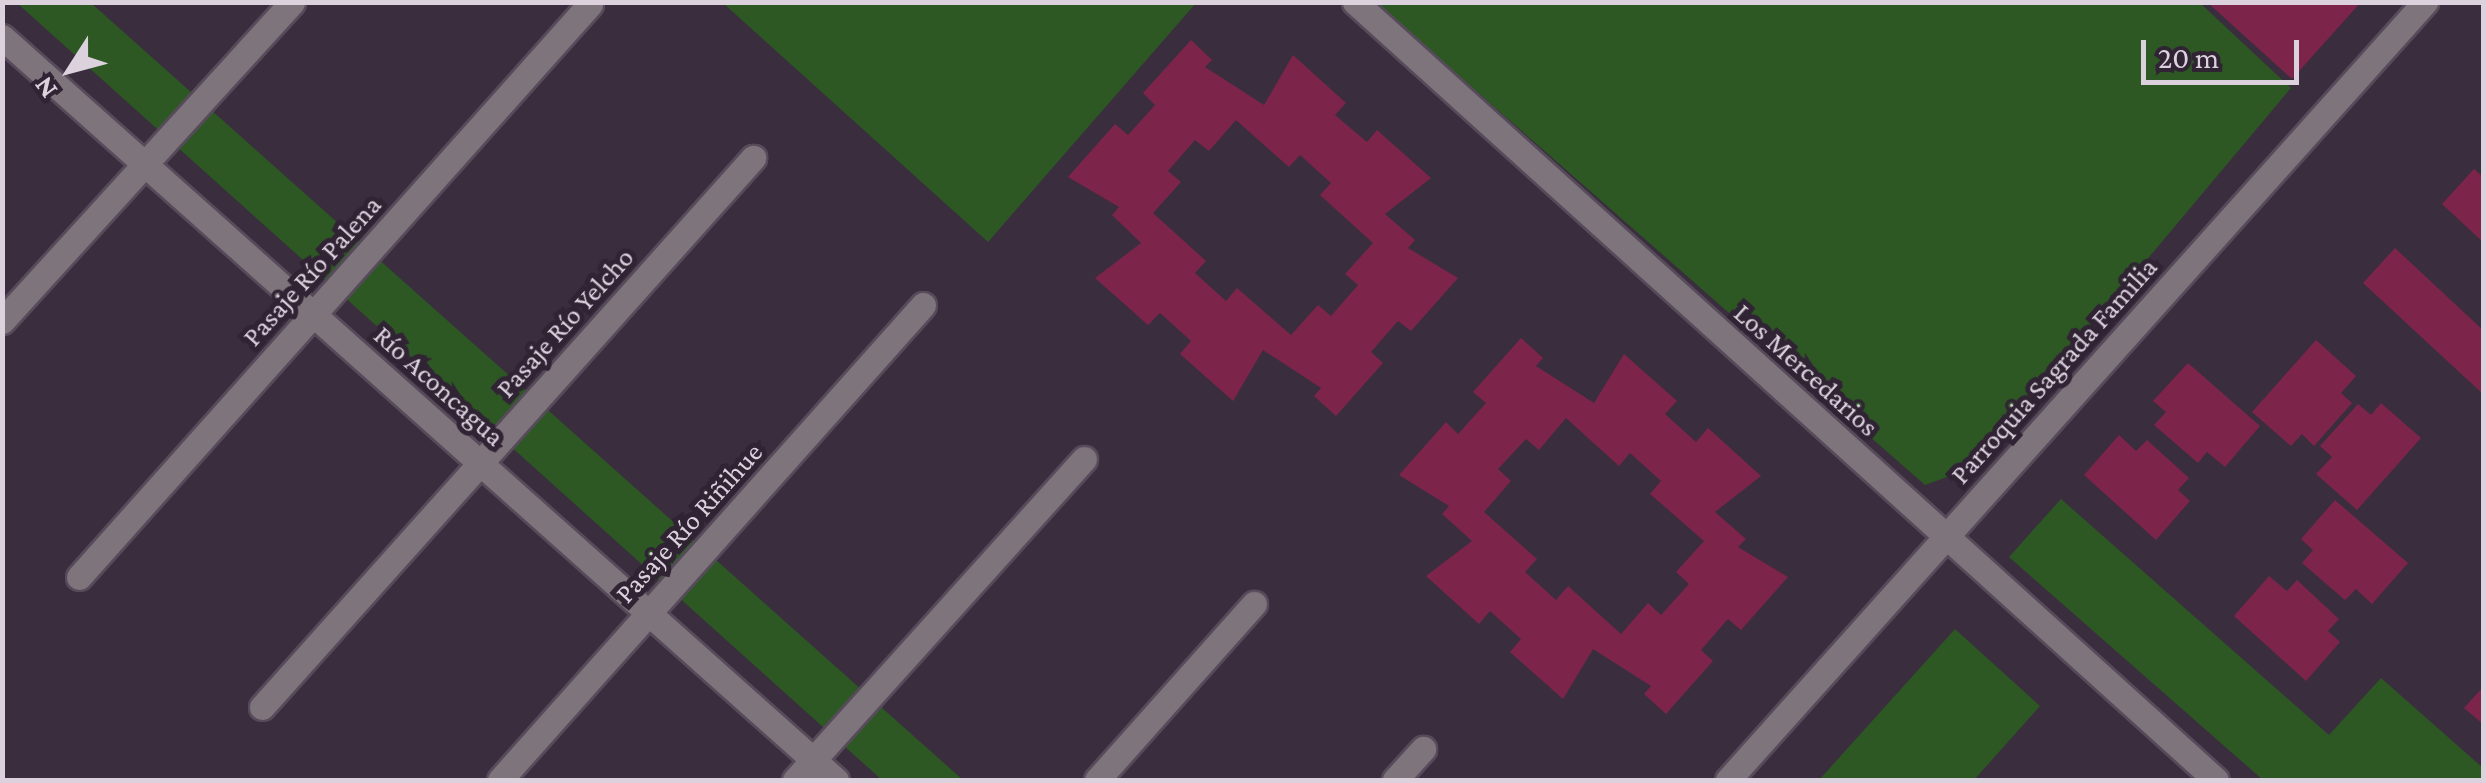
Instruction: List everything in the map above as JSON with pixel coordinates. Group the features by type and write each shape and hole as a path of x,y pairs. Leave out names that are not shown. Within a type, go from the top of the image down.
{"street":[{"path":"2,321 292,2"},
{"name":"Los Mercedarios","path":"1356,2 2216,780"},
{"name":"Parroquia Sagrada Familia","path":"1728,780 2425,2"},
{"name":"Pasaje Río Palena","path":"79,577 590,4"},
{"name":"Río Aconcagua","path":"2,37 836,780"},
{"name":"Pasaje Río Yelcho","path":"262,707 754,158"},
{"name":"Pasaje Río Riñihue","path":"500,780 922,304"},
{"path":"795,780 1084,459"},
{"path":"1097,780 1254,604"},
{"path":"1395,780 1424,748"}],"green space":[{"path":"17,3 91,3 963,780 882,780"},
{"path":"723,3 1196,3 988,242"},
{"path":"1376,3 2200,3 2291,88 1972,468 1925,485"},
{"path":"2061,499 2329,735 2381,678 2483,768 2483,780 2263,780 2009,557"},
{"path":"1955,629 2040,706 1974,780 1819,780"}],"building":[{"path":"2207,2 2361,2 2292,79"},
{"path":"1191,40 1212,60 1205,67 1264,105 1293,55 1346,103 1335,115 1367,142 1377,130 1431,178 1385,214 1415,240 1408,248 1458,278 1411,331 1398,321 1371,352 1383,363 1336,416 1314,396 1321,388 1263,350 1233,401 1180,354 1191,341 1160,313 1148,325 1095,278 1141,243 1112,215 1119,207 1068,177 1115,124 1128,135 1155,105 1143,93","holes":["1236,120 1289,167 1300,155 1331,183 1320,195 1373,243 1345,274 1358,285 1331,316 1318,305 1291,335 1237,288 1226,301 1195,273 1206,261 1153,213 1181,182 1168,171 1195,140 1209,151"]},
{"path":"2474,169 2484,178 2484,243 2442,204"},
{"path":"2395,248 2484,331 2484,395 2363,283"},
{"path":"1521,338 1543,358 1536,366 1594,403 1624,354 1677,401 1665,414 1696,442 1708,428 1761,476 1715,512 1746,539 1738,547 1788,577 1741,630 1728,619 1701,650 1713,661 1666,714 1644,694 1651,686 1593,649 1563,699 1510,652 1521,639 1490,611 1479,624 1426,576 1472,541 1442,514 1449,506 1399,475 1446,422 1458,434 1486,403 1473,392","holes":["1566,418 1619,466 1630,453 1661,481 1650,494 1704,541 1676,572 1689,584 1661,615 1648,603 1621,634 1568,586 1556,600 1525,572 1537,559 1484,512 1511,481 1498,469 1526,439 1539,450"]},
{"path":"2316,340 2356,376 2341,393 2352,403 2314,446 2302,434 2291,446 2252,412"},
{"path":"2188,363 2260,426 2225,467 2207,452 2198,463 2154,425 2166,412 2153,401"},
{"path":"2381,403 2421,438 2357,510 2316,474 2332,457 2320,446 2358,404 2371,415"},
{"path":"2119,435 2136,451 2147,440 2189,478 2178,490 2190,501 2156,540 2084,475"},
{"path":"2335,500 2408,563 2372,604 2356,589 2345,600 2302,563 2313,550 2301,539"},
{"path":"2269,576 2287,591 2297,580 2339,619 2328,631 2340,642 2306,681 2234,616"},
{"path":"2484,686 2484,725 2464,708"}]}
